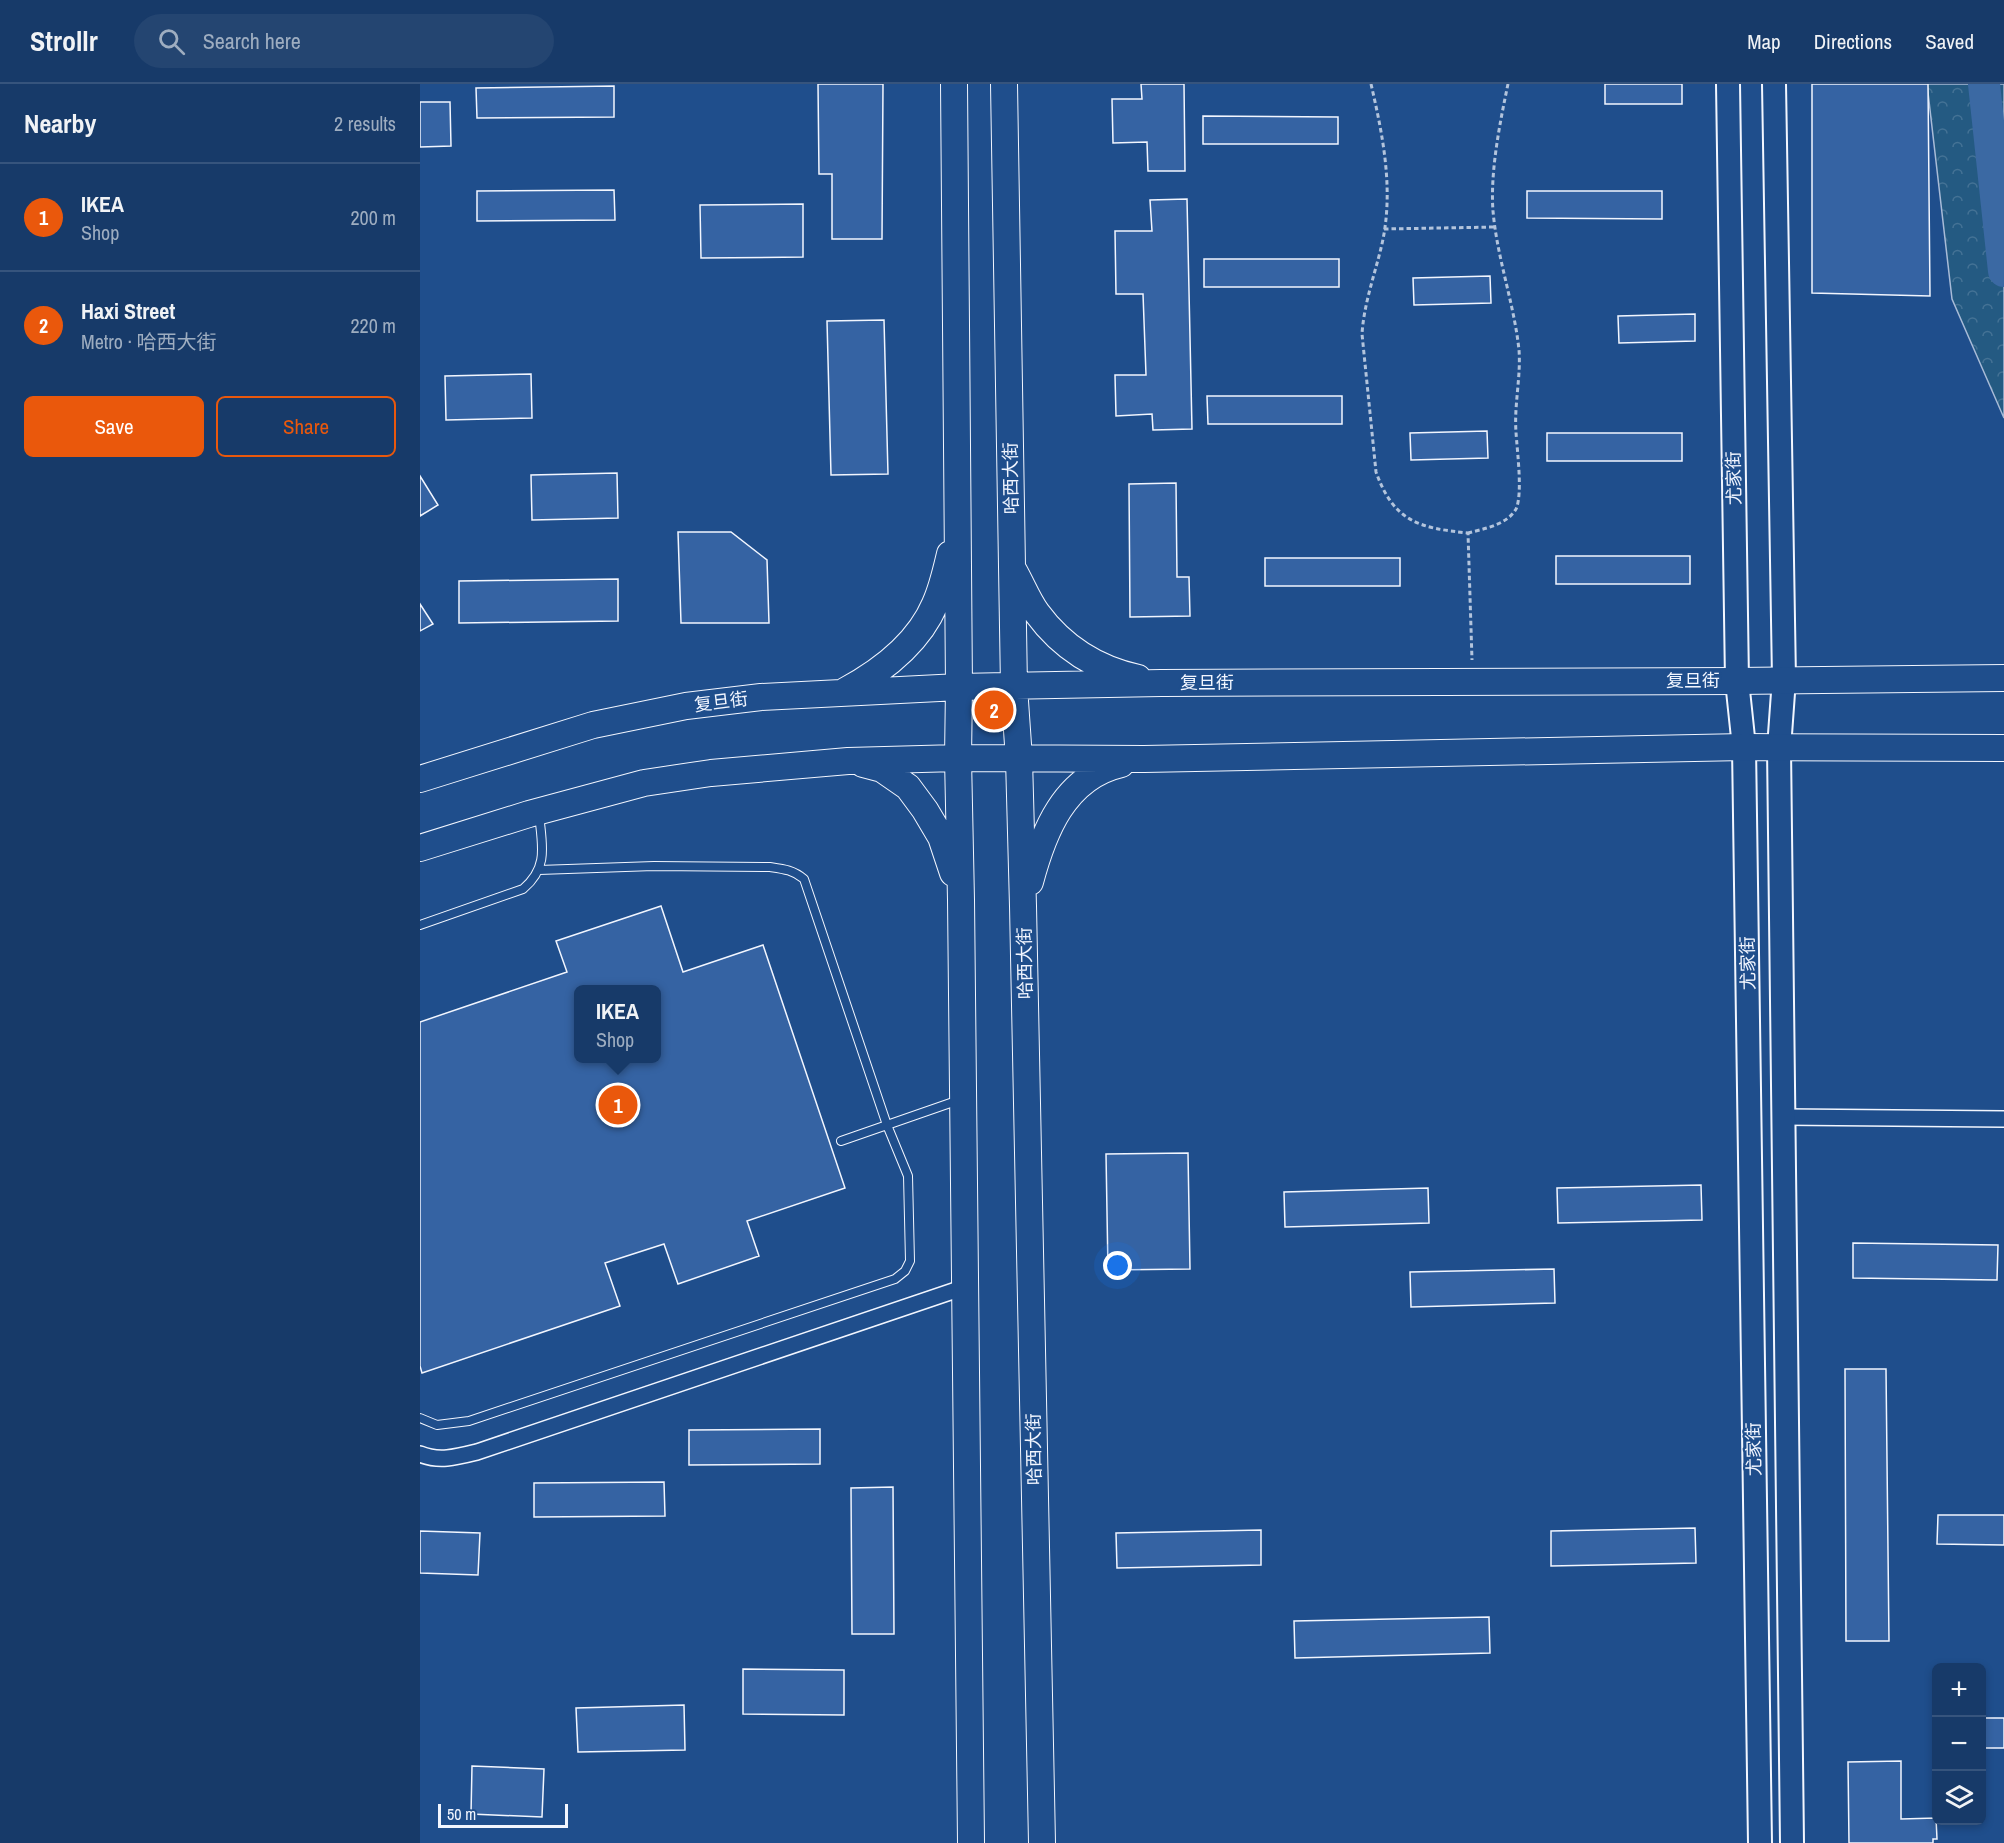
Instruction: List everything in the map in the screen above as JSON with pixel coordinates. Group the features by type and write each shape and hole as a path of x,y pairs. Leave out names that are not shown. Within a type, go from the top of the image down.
{"main road":[{"path":"954,84 958,758 971,1843"},
{"name":"哈西大街","path":"1004,84 1014,687 1019,759 1023,906 1042,1843"},
{"name":"尤家街","path":"1728,84 1737,681 1744,747 1760,1843"},
{"name":"尤家街","path":"1774,84 1784,680 1779,748 1792,1843"},
{"path":"842,693 869,678 896,658 922,628 935,604 957,522"},
{"path":"1013,569 1036,612 1061,641 1087,659 1119,674 1161,683"},
{"name":"复旦街","path":"420,779 605,723 686,706 761,697 959,687 1161,683 2004,678"},
{"path":"420,848 644,783 711,773 848,761 958,758 1144,759 1744,747 2004,747"},
{"path":"1023,906 1043,839 1059,809 1072,793 1096,773 1144,759"},
{"path":"848,761 882,769 908,787 941,837 961,900"}],"street":[{"path":"1784,1117 2004,1119"},
{"path":"420,1454 429,1458 451,1459 477,1452 965,1287"}],"lane":[{"path":"420,925 523,889 533,881 539,870 542,851 538,812"},
{"path":"420,1418 437,1425 469,1421 895,1279 905,1271 910,1261 908,1176 887,1125 804,879 785,869 770,867 692,866 539,870"},
{"path":"841,1141 963,1099"}],"path":[{"path":"1371,84 1387,170 1388,192 1384,230 1363,319 1362,334 1376,472 1391,503 1405,518 1423,526 1468,533 1491,527 1508,518 1516,509 1518,494 1515,421 1519,352 1512,305 1500,261 1493,208 1494,177 1508,84"},
{"path":"1384,230 1495,227"},
{"path":"1468,533 1472,682"}],"green space":[{"path":"1927,84 2004,84 2004,418 1952,299"}],"building":[{"path":"818,84 883,84 882,239 832,239 832,174 819,174"},
{"path":"1141,84 1184,84 1185,171 1148,171 1147,142 1113,143 1112,99 1142,99"},
{"path":"1605,84 1682,84 1682,104 1605,104"},
{"path":"1812,84 1928,84 1930,296 1812,293"},
{"path":"614,86 614,117 477,118 476,88"},
{"path":"420,102 450,102 451,146 420,147"},
{"path":"1203,116 1338,117 1338,144 1203,144"},
{"path":"614,190 615,220 477,221 477,191"},
{"path":"1527,191 1662,191 1662,219 1527,218"},
{"path":"1187,199 1192,429 1153,430 1152,414 1116,416 1115,375 1146,375 1143,294 1116,294 1115,231 1152,231 1150,200"},
{"path":"803,204 803,257 701,258 700,205"},
{"path":"1204,259 1339,259 1339,287 1204,287"},
{"path":"1490,276 1491,303 1414,305 1413,278"},
{"path":"1695,314 1695,341 1619,343 1618,316"},
{"path":"884,320 888,474 831,475 827,321"},
{"path":"531,374 532,418 446,420 445,376"},
{"path":"1207,396 1342,396 1342,424 1208,424"},
{"path":"1487,431 1488,458 1411,460 1410,433"},
{"path":"1547,433 1682,433 1682,461 1547,461"},
{"path":"617,473 618,518 532,520 531,475"},
{"path":"420,476 438,505 420,516"},
{"path":"1176,483 1177,577 1189,577 1190,616 1130,617 1129,484"},
{"path":"678,532 731,532 767,560 769,623 681,623"},
{"path":"1556,556 1690,556 1690,584 1556,584"},
{"path":"1265,558 1400,558 1400,586 1265,586"},
{"path":"618,579 618,621 459,623 459,581"},
{"path":"420,604 433,624 420,631"},
{"path":"661,906 683,972 763,945 845,1188 747,1221 759,1256 678,1284 664,1244 605,1263 620,1306 422,1373 420,1366 420,1022 567,972 556,941"},
{"path":"1188,1153 1190,1269 1108,1270 1106,1154"},
{"path":"1701,1185 1702,1220 1558,1223 1557,1188"},
{"path":"1428,1188 1429,1223 1285,1227 1284,1192"},
{"path":"1853,1243 1998,1245 1997,1280 1853,1278"},
{"path":"1554,1269 1555,1303 1411,1307 1410,1272"},
{"path":"1845,1369 1886,1369 1889,1641 1846,1641"},
{"path":"820,1429 820,1464 689,1465 689,1430"},
{"path":"664,1482 665,1516 534,1517 534,1483"},
{"path":"893,1487 894,1634 852,1634 851,1488"},
{"path":"1938,1515 2004,1515 2004,1545 1937,1544"},
{"path":"1695,1528 1696,1563 1551,1566 1551,1531"},
{"path":"1261,1530 1261,1565 1117,1568 1116,1533"},
{"path":"420,1531 480,1533 478,1575 420,1573"},
{"path":"1489,1617 1490,1653 1295,1658 1294,1621"},
{"path":"743,1669 844,1670 844,1715 743,1714"},
{"path":"684,1705 685,1750 578,1752 576,1708"},
{"path":"1986,1718 2004,1718 2004,1748 1986,1748"},
{"path":"1901,1761 1901,1819 1932,1818 1932,1825 1936,1825 1937,1839 1933,1839 1933,1843 1849,1843 1848,1762"},
{"path":"472,1766 544,1769 542,1817 471,1814"}],"waterway":[{"path":"1984,84 2004,271"}],"place":[{"name":"Haxi Street","path":"994,710"},
{"name":"IKEA","path":"618,1105"}]}
